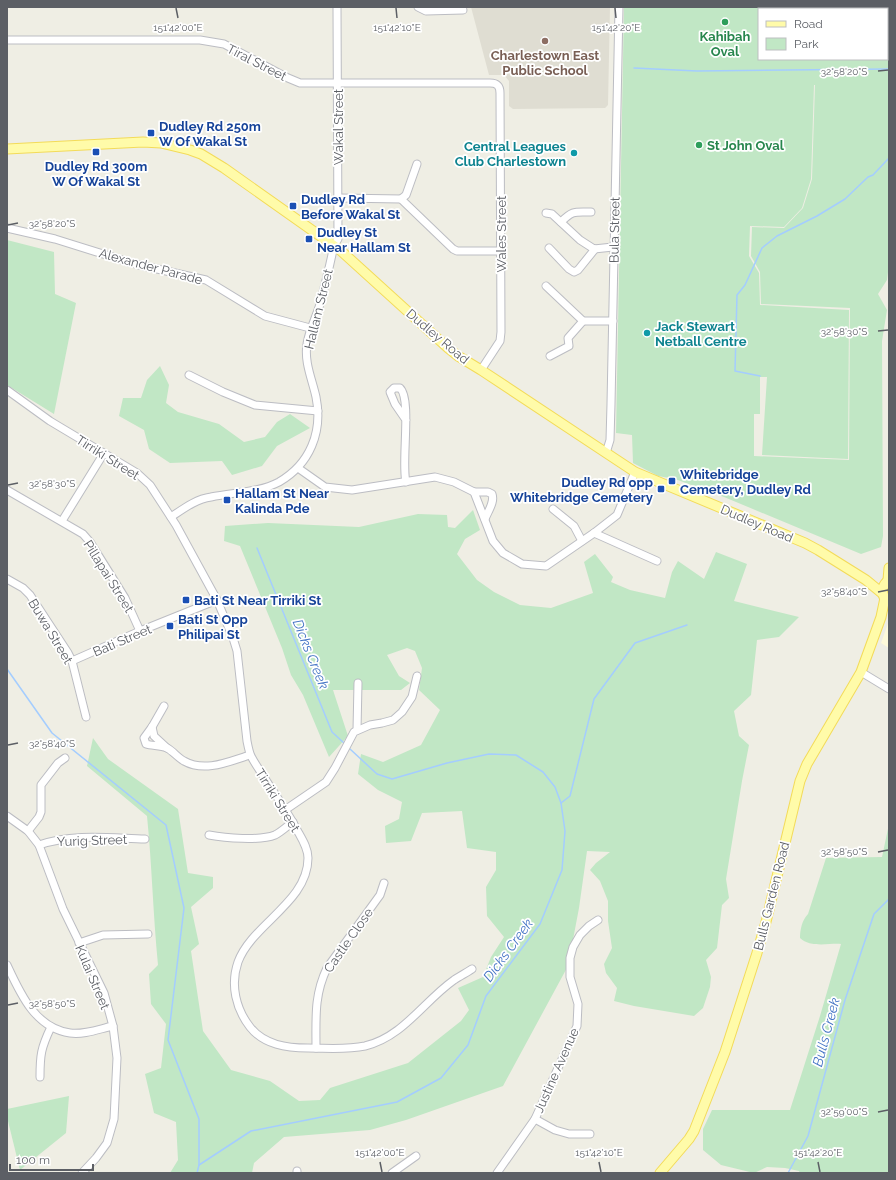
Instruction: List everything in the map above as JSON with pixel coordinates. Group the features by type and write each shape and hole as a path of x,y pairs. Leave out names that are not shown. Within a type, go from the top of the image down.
{"main road":[{"name":"Dudley Road","path":"7,149 161,142 179,146 201,154 224,168 334,245 458,356 635,472 818,550 866,580 886,598"},
{"name":"Bulls Garden Road","path":"660,1173 689,1139 710,1092 725,1052 757,953 800,781 807,764 861,672 881,617 886,598 883,586 888,580 889,568"},
{"name":"Dudley Road","path":"866,580 888,580"},
{"name":"Bulls Garden Road","path":"881,617 889,608"}],"street":[{"name":"Wakal Street","path":"334,245 338,239 339,198 337,7"},
{"path":"418,7 426,11 463,10"},
{"name":"Bula Street","path":"606,453 610,440 619,7"},
{"name":"Tiral Street","path":"7,40 200,40 224,44 300,83 490,83 498,85 500,93"},
{"name":"Wales Street","path":"481,370 500,341 501,332 500,93"},
{"path":"339,198 401,199 406,195 417,164"},
{"path":"401,199 457,251 501,252"},
{"path":"561,222 569,214 574,212 591,212"},
{"path":"546,213 552,214 580,240 595,249 613,247"},
{"name":"Alexander Parade","path":"7,228 54,238 128,262 206,280 265,316 310,328"},
{"name":"Hallam Street","path":"171,517 187,506 210,497 266,488 288,476 298,468 311,448 317,430 318,411 306,356 307,342 310,328 320,304 334,245"},
{"path":"549,248 569,269 574,272 578,270 595,249"},
{"path":"546,286 583,322"},
{"path":"550,356 568,346 568,338 583,322 613,321"},
{"path":"189,375 223,392 255,405 318,411"},
{"name":"Tirriki Street","path":"7,390 40,414 137,473 150,485 171,517 217,600 234,638 250,755 293,822 306,846 308,857 306,873 302,883 290,899 254,938 238,962 234,985 239,1010 252,1030 276,1045 286,1047 354,1048 379,1042 402,1027 454,980 472,969"},
{"path":"406,420 404,475 406,482"},
{"path":"62,522 104,453"},
{"path":"298,468 325,487 352,490 435,477 454,482 474,492 488,492 492,494 494,498 485,519"},
{"path":"474,492 492,541 503,553 522,564 546,566 582,542 617,515 635,472"},
{"name":"Pillapai Street","path":"7,490 83,534 90,542 125,598 140,631"},
{"path":"552,509 574,526 582,542"},
{"path":"594,533 657,561"},
{"name":"Buwa Street","path":"7,579 23,588 30,595 60,640 72,661 86,717"},
{"name":"Bati Street","path":"72,661 140,631 217,600"},
{"path":"861,672 889,689"},
{"path":"285,810 326,782 354,732 370,725 393,720 402,712 412,697 417,676"},
{"path":"357,730 358,683"},
{"path":"164,706 144,738 146,744 167,748"},
{"path":"152,727 154,736 167,748 184,761 193,764 203,766 221,764 250,755"},
{"path":"28,831 41,812 41,785 58,763 65,758"},
{"name":"Kulai Street","path":"7,816 28,831 39,845 63,909 104,993 113,1026 117,1058 114,1119 107,1143 82,1173"},
{"path":"209,835 222,837 268,837 277,834 293,822"},
{"name":"Yurig Street","path":"39,845 52,840 69,838 145,839"},
{"name":"Castle Close","path":"316,1048 316,1005 322,979 327,968 380,895 384,882"},
{"name":"Justine Avenue","path":"497,1173 535,1119 577,1026 578,1004 570,977 570,958 573,947 580,935 598,920"},
{"path":"79,943 103,935 148,934"},
{"path":"7,965 9,974 33,1013 51,1027 70,1033 86,1032 113,1026"},
{"path":"40,1077 40,1058 42,1046 51,1027"},
{"path":"535,1119 555,1130 569,1134 590,1134"},
{"path":"392,1173 416,1156"}],"shaded area":[{"name":"Charlestown East Public School","path":"471,7 610,7 608,105 605,108 513,109 509,106 509,81 504,75 489,75"},
{"path":"889,621 889,648 881,643"}],"green space":[{"path":"624,7 843,7 758,8 758,60 888,60 888,8 845,7 889,7 889,264 887,280 878,294 887,310 882,341 883,536 881,547 861,554 724,497 675,479 658,476 633,463 632,435 616,433","holes":["815,85 812,179 803,208 784,228 752,227 751,256 760,272 761,304 850,308 849,460 754,456 754,414 760,414 760,377 767,377 762,455 848,459 849,310 760,305 759,273 749,256 750,226 784,227 802,208 811,179"]},
{"path":"7,240 54,252 55,294 76,303 54,414 7,385"},
{"path":"160,366 169,385 166,403 178,412 219,424 244,442 265,437 277,422 290,414 310,428 277,446 262,466 232,475 222,461 170,463 149,449 144,430 119,416 123,398 141,398 147,380"},
{"path":"473,510 480,530 465,539 457,554 477,580 494,592 520,605 551,608 593,593 584,562 595,554 613,577 611,582 630,590 665,598 672,572 678,561 704,579 716,552 747,564 734,601 799,617 779,637 757,640 751,695 734,711 739,736 749,745 726,879 729,898 722,905 717,948 706,960 711,977 710,987 703,1008 694,1016 634,1006 614,1001 617,988 606,973 604,964 612,948 608,921 608,901 600,881 590,870 610,852 587,851 579,908 568,966 503,1086 406,1120 370,1130 284,1137 254,1163 252,1173 170,1173 178,1160 176,1122 154,1113 145,1074 161,1068 166,1024 151,1004 149,974 158,965 147,816 87,766 93,738 108,759 178,809 188,873 213,877 213,888 191,907 199,944 191,951 203,1031 231,1070 270,1081 299,1101 320,1100 330,1088 408,1063 461,1021 469,1010 458,988 483,977 491,957 504,937 487,916 486,887 496,870 496,852 467,848 462,811 422,813 411,841 386,843 385,826 399,819 402,802 378,790 358,774 361,754 383,762 421,745 440,710 419,690 422,668 415,651 407,648 387,655 399,676 410,683 401,690 333,690 348,736 329,757 303,695 291,675 282,648 240,546 224,541 225,526 268,523 359,527 418,514 447,515 448,527 455,528"},
{"path":"889,824 889,1173 800,1173 799,1171 785,1168 767,1167 754,1173 721,1165 703,1150 703,1129 712,1110 790,1110 841,944 814,944 800,938 802,925 808,914 826,858 882,857"},
{"path":"69,1096 66,1133 20,1170 7,1117 7,1109"}],"waterway":[{"path":"634,68 697,71 889,69"},
{"path":"760,376 735,371 737,295 745,285 762,248 777,236 817,216 845,199 868,177 873,175 889,158"},
{"name":"Dicks Creek","path":"257,548 332,732 344,743"},
{"path":"561,803 570,796 594,699 635,643 687,625"},
{"path":"7,669 52,733 166,825 184,908 168,1040 199,1119 199,1165"},
{"name":"Dicks Creek","path":"197,1173 199,1165 251,1131 397,1102 441,1078 468,1045 486,996 540,924 562,870 565,831 561,803 555,787 543,772 516,755 489,754 447,763 392,779 377,774 350,749"},
{"name":"Bulls Creek","path":"788,1173 808,1136 845,1000 874,914 889,899"}],"place":[{"name":"Kahibah Oval","path":"725,22"},
{"name":"Charlestown East Public School","path":"545,41"},
{"name":"Dudley Rd 250m W Of Wakal St","path":"151,133"},
{"name":"St John Oval","path":"699,145"},
{"name":"Dudley Rd 300m W Of Wakal St","path":"96,152"},
{"name":"Central Leagues Club Charlestown","path":"574,153"},
{"name":"Dudley Rd Before Wakal St","path":"293,206"},
{"name":"Dudley St Near Hallam St","path":"309,239"},
{"name":"Jack Stewart Netball Centre","path":"647,333"},
{"name":"Whitebridge Cemetery, Dudley Rd","path":"672,481"},
{"name":"Dudley Rd opp Whitebridge Cemetery","path":"661,489"},
{"name":"Hallam St Near Kalinda Pde","path":"227,500"},
{"name":"Bati St Near Tirriki St","path":"186,600"},
{"name":"Bati St Opp Philipai St","path":"170,626"}]}
